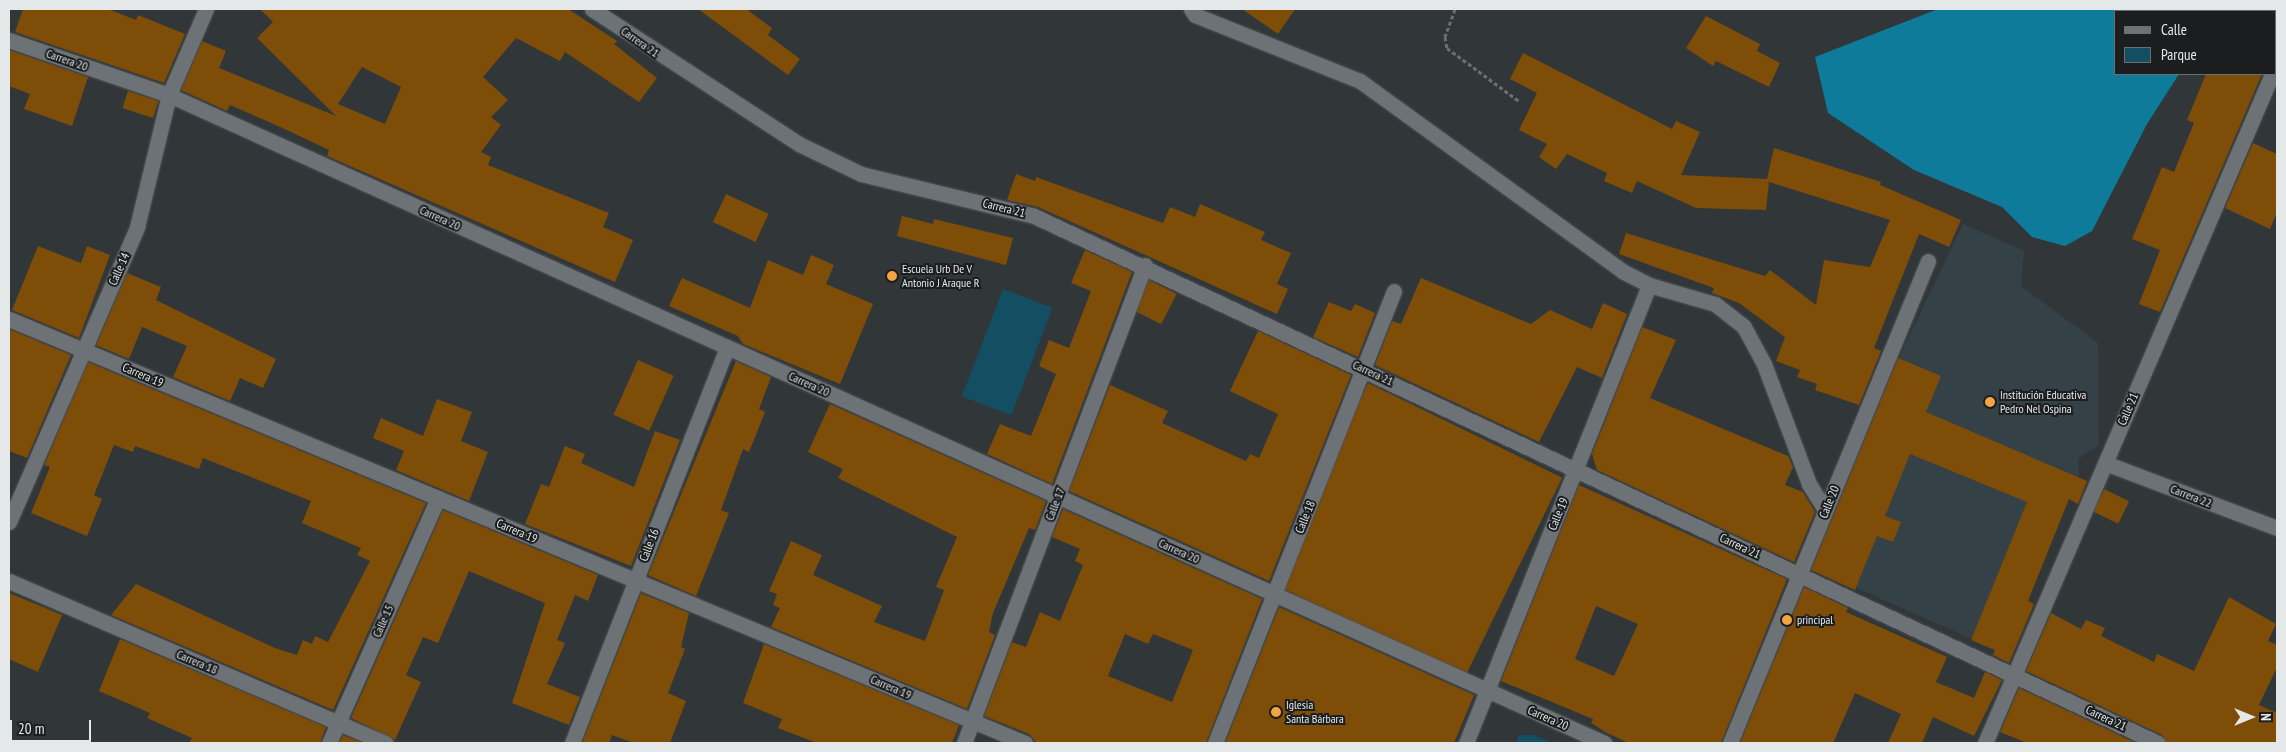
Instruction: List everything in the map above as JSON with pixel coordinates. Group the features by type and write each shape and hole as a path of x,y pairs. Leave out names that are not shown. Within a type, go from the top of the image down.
{"street":[{"name":"Calle 14","path":"9,522 137,227 169,95 206,9"},
{"name":"Carrera 21","path":"592,9 799,144 861,174 1034,216 1145,265 2158,743"},
{"path":"1191,9 1196,15 1360,81 1649,285 1715,304 1744,327 1764,364 1809,484 1826,510"},
{"name":"Carrera 20","path":"9,40 169,95 1604,743"},
{"name":"Calle 21","path":"1984,743 2272,75"},
{"name":"Calle 20","path":"1730,743 1928,261"},
{"name":"Calle 17","path":"964,743 1145,265"},
{"name":"Calle 19","path":"1466,743 1649,285"},
{"name":"Calle 18","path":"1215,743 1394,291"},
{"name":"Carrera 19","path":"9,319 1025,743"},
{"name":"Calle 16","path":"572,743 727,347"},
{"name":"Carrera 22","path":"2105,463 2277,528"},
{"name":"Calle 15","path":"329,743 438,498"},
{"name":"Carrera 18","path":"9,581 386,743"}],"path":[{"path":"1455,9 1445,37 1448,48 1519,101"}],"shaded area":[{"path":"1938,9 2231,9 2114,10 2114,75 2178,75 2147,124 2092,231 2065,246 2032,237 2002,207 1914,170 1828,113 1815,57"},
{"name":"Institución Educativa Pedro Nel Ospina","path":"1963,224 2024,251 2021,286 2098,343 2099,445 2078,459 2079,474 2006,654 1811,568 1899,358"}],"green space":[{"path":"1003,289 1052,308 1011,415 962,396"},
{"path":"1519,735 1533,735 1552,743 1516,743"}],"building":[{"path":"23,9 108,9 136,20 138,15 185,34 164,83 15,32"},
{"path":"260,9 568,9 617,41 614,44 657,78 639,102 565,52 560,61 516,38 483,77 508,100 491,117 501,125 481,152 491,157 488,165 609,213 603,227 633,240 615,282 327,156 329,150 276,125 230,105 227,111 181,90 202,41 226,51 219,68 336,116 257,38 273,22","holes":["362,67 401,87 385,124 338,104"]},
{"path":"698,9 746,9 772,28 768,35 800,59 788,75"},
{"path":"1242,9 1295,9 1278,34"},
{"path":"1706,16 1760,44 1757,51 1780,63 1769,87 1716,61 1713,66 1686,48"},
{"path":"9,50 88,77 72,126 24,109 30,94 9,86"},
{"path":"1523,53 1672,129 1676,121 1700,132 1681,175 1767,179 1774,148 1881,182 1880,185 1961,220 1949,247 1919,234 1874,348 1881,351 1859,405 1815,390 1817,384 1797,377 1800,370 1776,361 1785,337 1739,303 1712,293 1714,288 1619,254 1626,233 1765,276 1770,270 1816,305 1824,260 1870,267 1890,220 1769,182 1766,210 1696,208 1637,181 1632,193 1604,181 1607,173 1567,154 1556,169 1539,157 1547,144 1519,130 1537,93 1510,79"},
{"path":"2206,75 2262,75 2160,312 2139,304 2160,250 2132,239 2162,167 2174,172 2194,123 2187,120"},
{"path":"128,91 158,101 153,118 122,108"},
{"path":"2253,143 2277,154 2277,212 2270,229 2225,208"},
{"path":"1016,174 1035,181 1036,177 1163,223 1170,207 1195,217 1200,204 1265,232 1261,240 1291,253 1277,284 1288,289 1277,314 1038,207 1007,200"},
{"path":"726,194 769,214 755,242 713,222"},
{"path":"902,216 933,224 934,219 1013,238 1006,265 897,236"},
{"path":"38,246 81,263 87,246 110,255 79,338 12,310"},
{"path":"1085,250 1132,272 1052,484 987,454 1000,424 1031,436 1056,374 1039,366 1049,340 1069,348 1091,291 1071,283"},
{"path":"811,255 834,265 826,284 873,304 840,384 743,344 738,336 669,306 682,278 750,308 768,260 803,275"},
{"path":"127,273 161,287 156,300 276,359 263,388 240,378 230,401 173,377 187,346 142,327 129,359 96,345"},
{"path":"1421,278 1531,324 1550,310 1592,329 1603,303 1627,314 1602,378 1577,367 1539,442 1375,365 1392,321 1401,324"},
{"path":"1149,280 1177,294 1161,324 1134,310"},
{"path":"1329,302 1351,311 1355,304 1375,313 1358,357 1313,337"},
{"path":"1642,327 1676,340 1650,398 1788,456 1793,467 1785,485 1803,492 1815,512 1794,562 1597,470 1592,454"},
{"path":"9,329 71,355 27,458 9,451"},
{"path":"1258,331 1351,375 1269,581 1069,491 1110,385 1168,411 1162,423 1246,461 1250,454 1259,458 1278,414 1230,391"},
{"name":"Institución Educativa Pedro Nel Ospina","path":"1898,358 1941,376 1926,412 2087,481 2078,504 2069,499 2028,601 2034,604 2009,663 1993,655 1995,650 1971,640 2027,502 1910,454 1885,516 1901,522 1893,542 1877,536 1855,590 1811,570"},
{"path":"638,360 674,376 649,431 614,415"},
{"path":"736,361 771,377 759,409 765,412 749,452 743,449 721,510 729,513 696,596 648,575"},
{"path":"88,362 426,503 333,710 111,615 136,584 275,648 297,655 303,640 312,644 315,636 328,642 370,561 357,555 361,548 302,523 311,501 203,458 199,469 135,446 133,452 114,445 94,495 102,499 87,536 31,513 50,467 44,465"},
{"path":"1368,383 1562,478 1465,677 1271,583"},
{"path":"437,399 472,412 461,441 488,452 469,501 396,470 404,451 373,438 381,418 423,436"},
{"path":"830,404 1046,501 1035,530 1029,528 993,613 989,632 995,635 967,709 771,627 780,608 773,605 777,594 769,591 791,541 822,555 813,575 882,606 874,622 925,641 944,590 936,587 957,537 838,478 843,469 808,452"},
{"path":"655,431 680,440 631,566 525,524 541,484 549,487 565,446 585,454 581,463 634,487"},
{"path":"1579,485 1787,579 1721,743 1629,743 1591,723 1593,719 1501,681","holes":["1596,606 1638,624 1614,676 1575,659"]},
{"path":"2104,489 2129,501 2118,524 2093,511"},
{"path":"1063,509 1262,599 1206,743 1037,743 1029,734 984,716 1012,642 1026,647 1040,612 1060,621 1083,565 1075,561 1080,549 1052,537","holes":["1125,634 1148,644 1153,634 1193,650 1172,702 1108,676"]},
{"path":"443,510 598,575 588,601 575,595 557,640 565,643 547,684 580,697 569,725 512,703 545,603 469,571 438,643 423,637 406,675 421,682 395,740 351,718"},
{"path":"1804,587 1848,608 1846,612 1947,657 1936,682 1974,698 1985,672 2002,680 1974,736 1933,717 1922,743 1888,743 1901,714 1855,693 1833,743 1740,743"},
{"path":"9,593 62,615 38,672 9,659"},
{"path":"641,593 689,613 681,647 685,649 668,693 686,701 670,743 634,743 612,735 609,743 582,743"},
{"path":"2229,597 2276,624 2268,641 2277,645 2277,667 2259,705 2277,713 2277,743 2167,743 2162,735 2026,671 2051,613 2081,629 2086,620 2105,628 2101,636 2154,662 2157,654 2194,671"},
{"path":"1279,607 1474,695 1454,743 1225,743"},
{"path":"120,639 326,727 320,743 189,743 192,738 147,718 150,713 99,691"},
{"path":"764,644 959,725 952,743 817,743 778,728 782,719 743,703"},
{"path":"2019,688 2136,743 2027,743 2000,732"},
{"path":"343,735 363,743 339,743"}],"place":[{"name":"Escuela Urb De V Antonio J Araque R","path":"892,276"},
{"name":"Institución Educativa Pedro Nel Ospina","path":"1990,402"},
{"name":"principal","path":"1787,620"},
{"name":"Iglesia Santa Bárbara","path":"1276,712"}]}
